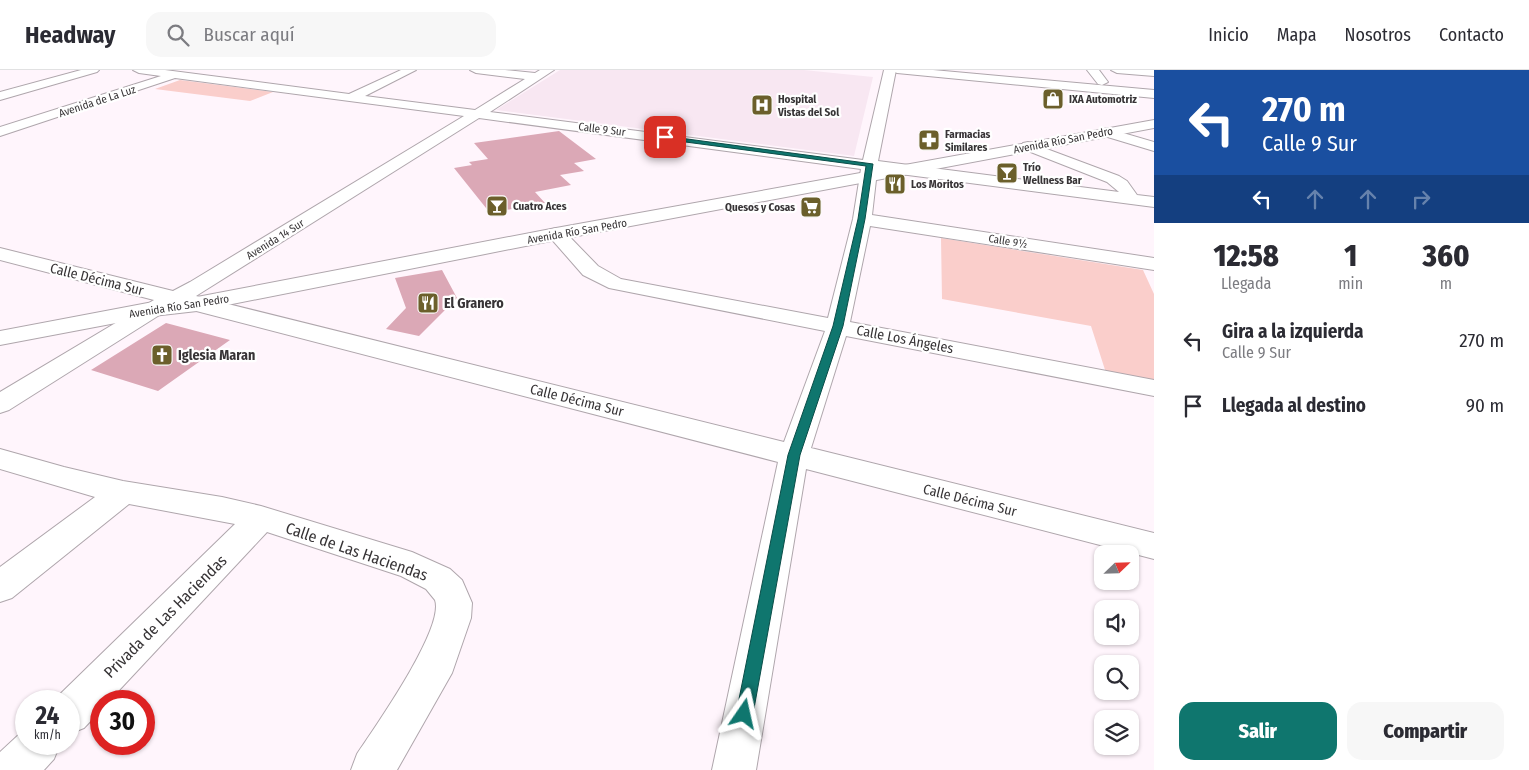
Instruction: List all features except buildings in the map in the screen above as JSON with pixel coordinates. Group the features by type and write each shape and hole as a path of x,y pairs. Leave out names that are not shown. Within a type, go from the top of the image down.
{"street":[{"path":"0,96 93,70"},
{"name":"Calle 9 Sur","path":"139,70 476,113 869,171"},
{"name":"Avenida de La Luz","path":"0,132 193,70"},
{"path":"352,96 410,70"},
{"path":"476,70 542,73"},
{"path":"734,770 794,455 838,326 862,219 869,171 890,70"},
{"path":"897,70 1108,86 1154,87"},
{"path":"960,70 1108,86 1154,94"},
{"path":"1093,70 1108,86 1154,102"},
{"path":"1117,70 1152,73"},
{"name":"Avenida 14 Sur","path":"0,404 176,299 542,73"},
{"path":"0,84 30,88"},
{"name":"Avenida Río San Pedro","path":"0,323 176,299 556,234 1154,112"},
{"name":"Avenida Río San Pedro","path":"0,338 176,299 869,171 910,170 1028,146 1154,124"},
{"path":"1106,132 1154,147"},
{"path":"1028,146 1113,179 1121,184 1131,198"},
{"path":"910,170 1154,202"},
{"name":"Calle 9½","path":"862,219 1154,264"},
{"name":"Calle Los Ángeles","path":"556,234 590,271 606,281 1154,388"},
{"name":"Calle Décima Sur","path":"0,254 1154,546"},
{"name":"Calle de Las Haciendas","path":"0,459 64,478 123,492 222,509 261,518 412,566 438,579 449,591 454,603 453,618 438,660 373,770"},
{"path":"0,587 123,492"},
{"name":"Privada de Las Haciendas","path":"80,703 261,518"},
{"path":"14,770 28,755"}],"shaded area":[{"name":"Hospital Vistas del Sol","path":"560,70 804,70 873,77 854,156 496,110"},
{"path":"180,80 273,92 250,101 155,89"},
{"path":"941,238 1143,270 1154,294 1154,383 1106,373 1091,326 942,299"}],"place":[{"name":"IXA Automotriz","path":"1053,99"},
{"name":"Hospital Vistas del Sol","path":"762,105"},
{"name":"Farmacias Similares","path":"929,140"},
{"name":"Trío Wellness Bar","path":"1007,173"},
{"name":"Los Moritos","path":"895,184"},
{"name":"Cuatro Aces","path":"497,206"},
{"name":"Quesos y Cosas","path":"811,207"},
{"name":"El Granero","path":"428,303"},
{"name":"Iglesia Maran","path":"162,355"}],"route":[{"path":"665,137 870,164 862,219 838,326 794,455 744,714"}]}
